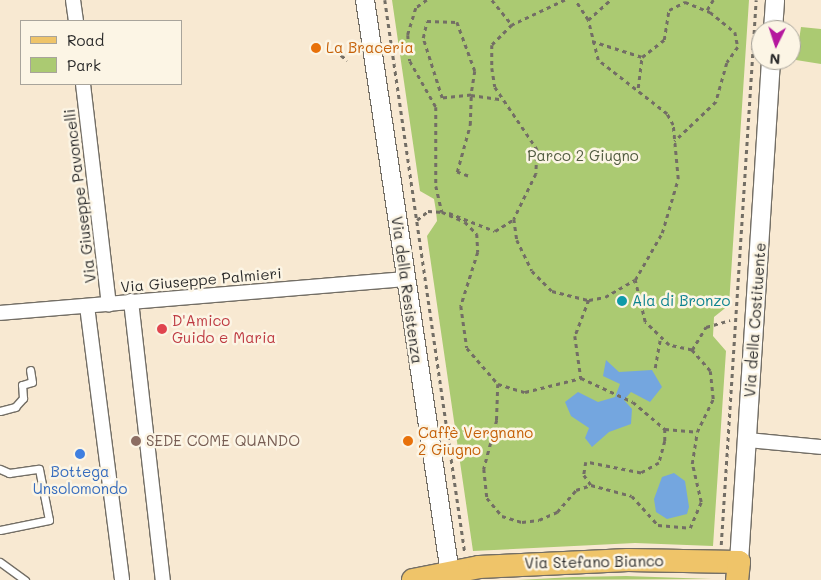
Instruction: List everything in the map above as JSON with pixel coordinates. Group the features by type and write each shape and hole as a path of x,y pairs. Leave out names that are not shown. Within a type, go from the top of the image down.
{"main road":[{"name":"Via Stefano Bianco","path":"413,580 455,570 601,560 738,571"}],"street":[{"path":"74,0 76,20"},
{"name":"Via della Resistenza","path":"365,0 405,280 455,570"},
{"path":"774,20 775,0"},
{"name":"Via della Costituente","path":"738,571 770,70"},
{"name":"Via Giuseppe Pavoncelli","path":"83,85 109,304"},
{"name":"Via Giuseppe Palmieri","path":"0,313 405,280"},
{"path":"131,301 163,580"},
{"name":"Via Giuseppe Pavoncelli","path":"87,306 122,580"},
{"path":"747,440 821,447"}],"lane":[{"path":"0,412 15,407 23,398 22,385 32,382 30,370"},
{"path":"0,469 9,473 39,469 49,520 0,530"},
{"path":"0,562 25,580"}],"path":[{"path":"385,0 417,220 455,570"},
{"path":"427,0 416,8 408,35 410,61 436,107 436,186 442,212"},
{"path":"492,0 512,25"},
{"path":"417,220 428,211 442,212 469,217 495,231 514,219 530,189 538,157 533,139 495,87 492,46 512,25 565,0"},
{"path":"514,219 517,240 541,281 552,291 588,300 619,291 635,280 654,251 678,179 675,141 667,114 638,88 598,60 588,20 575,0"},
{"path":"588,20 610,0"},
{"path":"707,10 713,0"},
{"path":"718,551 756,0"},
{"path":"638,88 642,57 664,40 669,10 685,2 707,10 735,32 738,47 727,63 716,102 675,141"},
{"path":"468,176 457,172 470,125 471,95 476,71 457,22 428,21 423,38 442,98 471,95 502,99"},
{"path":"592,41 642,57"},
{"path":"335,50 347,60"},
{"path":"442,212 465,222 477,234 478,252 463,291 462,320 467,348 498,384 534,392 580,378 610,389 633,402 665,429 697,432"},
{"path":"498,384 497,420 484,469 487,498 494,509 522,522 539,520 556,512 576,490 591,485 632,496 658,525 690,528 701,502 692,464 697,432 710,409 714,391 710,371 692,350 660,339 644,322 635,280"},
{"path":"580,378 575,336 588,300"},
{"path":"692,350 706,327 730,320"},
{"path":"655,368 660,339"},
{"path":"591,485 584,475 586,462 634,472 655,468 665,452 665,429"}],"green space":[{"name":"Parco 2 Giugno","path":"392,0 749,0 729,305 714,317 713,336 726,351 713,546 635,543 473,551 427,236 437,221 436,211 434,199 420,191"},
{"path":"801,27 821,29 821,64 801,61"},
{"path":"626,576 712,579 518,580 573,577"}],"water":[{"path":"606,360 619,372 652,370 662,387 650,402 631,392 624,400 632,409 631,424 609,432 592,447 585,438 589,428 571,416 565,402 578,392 598,402 615,397 620,384 603,376"},
{"path":"674,473 685,481 689,507 687,514 667,519 656,512 654,499 662,477"}],"place":[{"name":"La Braceria","path":"316,48"},
{"name":"Ala di Bronzo","path":"622,301"},
{"name":"D'Amico Guido e Maria","path":"162,329"},
{"name":"SEDE COME QUANDO","path":"136,441"},
{"name":"Caffè Vergnano 2 Giugno","path":"408,441"},
{"name":"Bottega Unsolomondo","path":"80,454"}]}
